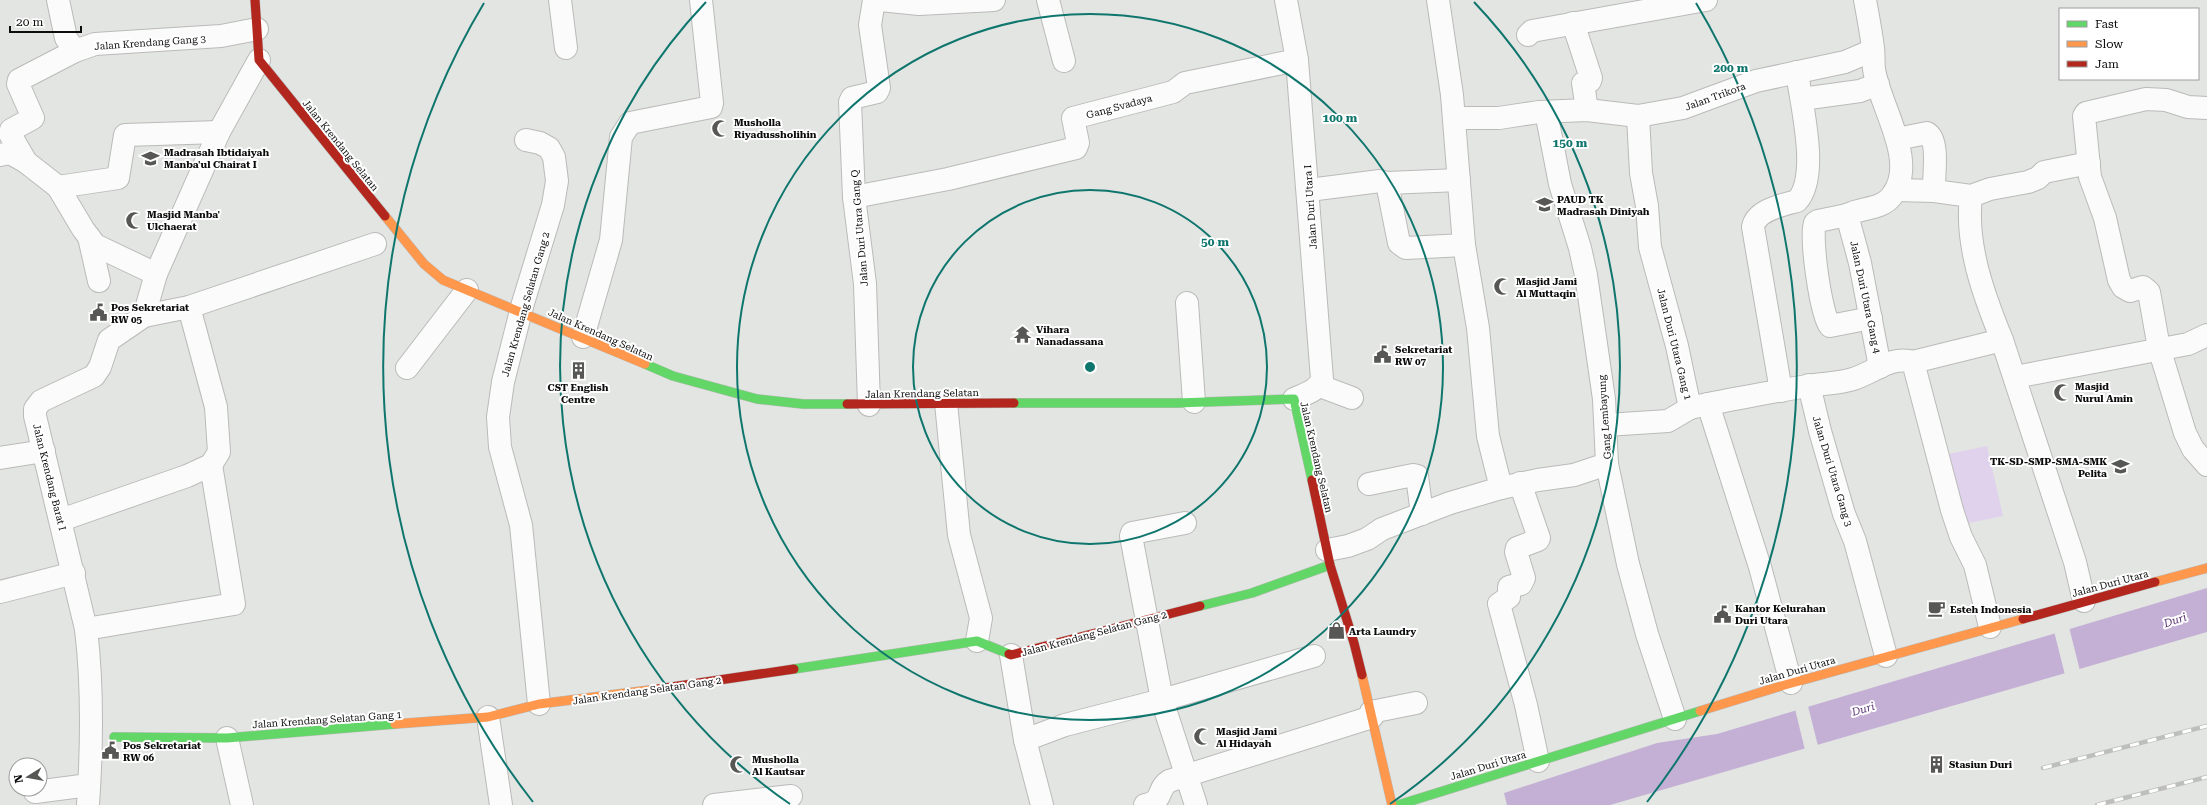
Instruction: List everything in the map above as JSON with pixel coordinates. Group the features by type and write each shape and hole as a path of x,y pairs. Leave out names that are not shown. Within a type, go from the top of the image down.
{"street":[{"path":"58,0 66,38 75,51"},
{"path":"254,0 259,60 219,132 156,274 144,316 189,307 375,244"},
{"path":"560,0 566,48"},
{"path":"583,337 611,240 621,137 630,123 710,107 712,103 701,0"},
{"name":"Jalan Duri Utara Gang Q","path":"869,405 865,284 854,197 850,102 852,98 877,92 879,88 870,25 874,0"},
{"path":"880,0 919,4 994,0"},
{"path":"1048,0 1064,61"},
{"name":"Jalan Duri Utara I","path":"1286,0 1298,60 1322,379 1320,386"},
{"path":"1438,0 1455,118 1464,245 1478,328 1488,436 1511,486 1539,538 1538,540 1517,548 1516,552 1524,578 1521,584 1509,587 1508,597 1499,604 1526,705 1538,761"},
{"path":"1528,35 1532,31 1706,0"},
{"path":"1865,0 1873,50 1874,70 1881,98 1898,139 1902,168 1896,190 1884,204 1815,223 1814,250 1820,289 1830,326 1871,318"},
{"path":"1573,23 1591,78 1590,81 1583,83 1587,110"},
{"name":"Jalan Krendang Gang 3","path":"26,162 10,134 11,130 32,118 18,84 20,80 75,51 95,44 221,36 257,29"},
{"name":"Jalan Trikora","path":"1455,118 1499,118 1546,112 1587,110 1638,116 1683,108 1756,82 1845,62 1873,50"},
{"name":"Jalan Krendang Selatan","path":"259,60 424,264 443,280 521,311 630,359 673,376 757,399 803,404 869,405 946,403 1194,402 1294,399 1328,558 1354,643 1392,805"},
{"name":"Gang Svadaya","path":"854,197 948,179 1076,148 1078,143 1073,118 1173,92 1185,83 1298,60"},
{"path":"1781,390 1754,227 1755,221 1773,208 1797,202 1806,188 1806,117 1797,72"},
{"path":"1802,99 1860,91 1878,84"},
{"path":"2207,108 2188,107 2166,100 2146,99 2086,113 2084,120 2090,177 2105,218 2119,280 2123,288 2130,291 2143,287 2147,288 2150,295 2160,348 2188,442 2207,465"},
{"name":"Gang Lembayung","path":"1546,112 1560,184 1580,248 1586,275 1599,361 1606,425 1607,464 1628,564 1675,719"},
{"name":"Jalan Duri Utara Gang 1","path":"1638,116 1641,173 1648,206 1650,247 1677,346 1760,567 1779,633 1791,683"},
{"path":"58,187 118,178 125,135 219,132"},
{"path":"1898,139 1927,134 1931,136 1935,148 1934,191"},
{"name":"Jalan Krendang Selatan Gang 2","path":"526,140 540,143 549,148 554,157 557,181 553,205 521,311 503,382 498,417 500,447 521,525 539,704 618,695 977,641 1011,655 1146,619 1252,593 1328,558"},
{"path":"0,155 10,153 26,162 58,187 89,238 95,245 156,274"},
{"path":"1896,190 1934,191 1971,196 1990,189 2028,182 2038,178 2044,172 2089,162"},
{"path":"1308,190 1380,181 1387,184 1459,180"},
{"path":"1387,184 1399,243 1406,248 1464,245"},
{"path":"1971,196 1969,213 1974,256 1989,309 2015,377 2074,562 2084,601"},
{"name":"Jalan Duri Utara Gang 4","path":"1847,215 1860,263 1880,367 1904,359 1913,362 2002,340"},
{"path":"89,238 99,281"},
{"path":"407,368 467,290"},
{"path":"1187,303 1194,402"},
{"path":"60,520 187,476 211,465 219,452 216,407 189,307"},
{"name":"Jalan Krendang Barat I","path":"89,795 93,739 90,663 86,629 74,573 35,416 38,404 94,376 100,368 109,340 144,316"},
{"path":"2015,377 2160,348 2193,343 2207,335"},
{"path":"1913,362 1952,510 1961,538 1975,565 1990,627"},
{"path":"1606,425 1668,420 1699,406 1809,385 1831,384 1854,379 1880,367"},
{"name":"Jalan Duri Utara Gang 3","path":"1809,385 1820,431 1844,514 1855,541 1886,656"},
{"path":"1294,399 1311,392 1320,386 1352,398"},
{"path":"946,403 959,535 981,618 977,641"},
{"path":"0,458 44,451"},
{"path":"1328,558 1348,546 1367,539 1382,529 1422,514 1511,486 1574,475 1607,464"},
{"path":"86,629 234,604 211,465"},
{"path":"1369,484 1413,475 1417,476 1422,514"},
{"path":"1185,523 1132,534 1146,619 1162,700 1196,805"},
{"name":"Jalan Duri Utara","path":"1398,805 1791,683 2207,568"},
{"path":"0,592 74,573"},
{"path":"1011,655 1025,740 1042,805"},
{"path":"1025,740 1065,725 1162,700 1314,656"},
{"path":"1145,805 1151,804 1159,798 1165,783 1371,715 1416,703"},
{"name":"Jalan Krendang Selatan Gang 1","path":"114,737 227,738 488,717 539,704"},
{"path":"488,717 501,805"},
{"path":"227,738 242,805"},
{"path":"48,793 89,795"},
{"path":"714,805 791,796"}],"shaded area":[{"path":"1987,446 2003,516 1959,525 1944,455"}],"water":[{"name":"Duri","path":"2207,588 2207,632 1610,805 1507,805 1504,793 1657,743 1717,734"}],"pier":[{"path":"2069,627 2080,671 2065,675 2054,631"},
{"path":"1808,706 1818,746 1805,750 1795,709"}],"railway":[{"path":"2043,768 2207,726"},
{"path":"2097,805 2207,777"}],"traffic: fast":[{"path":"645,364 673,376 757,399 803,404 847,404"},
{"path":"1014,403 1176,403 1294,399 1312,480"},
{"path":"1200,606 1252,593 1330,565"},
{"path":"794,669 977,641 1009,654"},
{"path":"1398,805 1700,711"},
{"path":"114,737 227,738 395,724"}],"traffic: slow":[{"path":"385,216 424,264 443,280 645,364"},
{"path":"2155,582 2207,568"},
{"path":"1700,711 1781,686 2023,619"},
{"path":"1362,675 1392,805"},
{"path":"395,724 488,717 539,704 658,689"}],"traffic: jam":[{"path":"255,0 259,60 385,216"},
{"path":"847,404 1014,403"},
{"path":"1312,480 1330,565 1354,643 1362,675"},
{"path":"2023,619 2155,582"},
{"path":"1009,654 1011,655 1200,606"},
{"path":"658,689 794,669"}],"place":[{"name":"Musholla Riyadussholihin","path":"721,128"},
{"name":"Madrasah Ibtidaiyah Manba'ul Chairat I","path":"151,158"},
{"name":"PAUD TK Madrasah Diniyah","path":"1544,205"},
{"name":"Masjid Manba' Ulchaerat","path":"134,220"},
{"name":"Masjid Jami Al Muttaqin","path":"1503,287"},
{"name":"Pos Sekretariat RW 05","path":"98,313"},
{"name":"Vihara Nanadassana","path":"1023,335"},
{"name":"Sekretariat RW 07","path":"1382,355"},
{"name":"CST English Centre","path":"578,370"},
{"name":"Masjid Nurul Amin","path":"2062,392"},
{"name":"TK-SD-SMP-SMA-SMK Pelita","path":"2120,467"},
{"name":"Esteh Indonesia","path":"1937,609"},
{"name":"Kantor Kelurahan Duri Utara","path":"1722,614"},
{"name":"Arta Laundry","path":"1336,631"},
{"name":"Masjid Jami Al Hidayah","path":"1203,737"},
{"name":"Pos Sekretariat RW 06","path":"110,751"},
{"name":"Stasiun Duri","path":"1936,764"},
{"name":"Musholla Al Kautsar","path":"739,765"}]}
